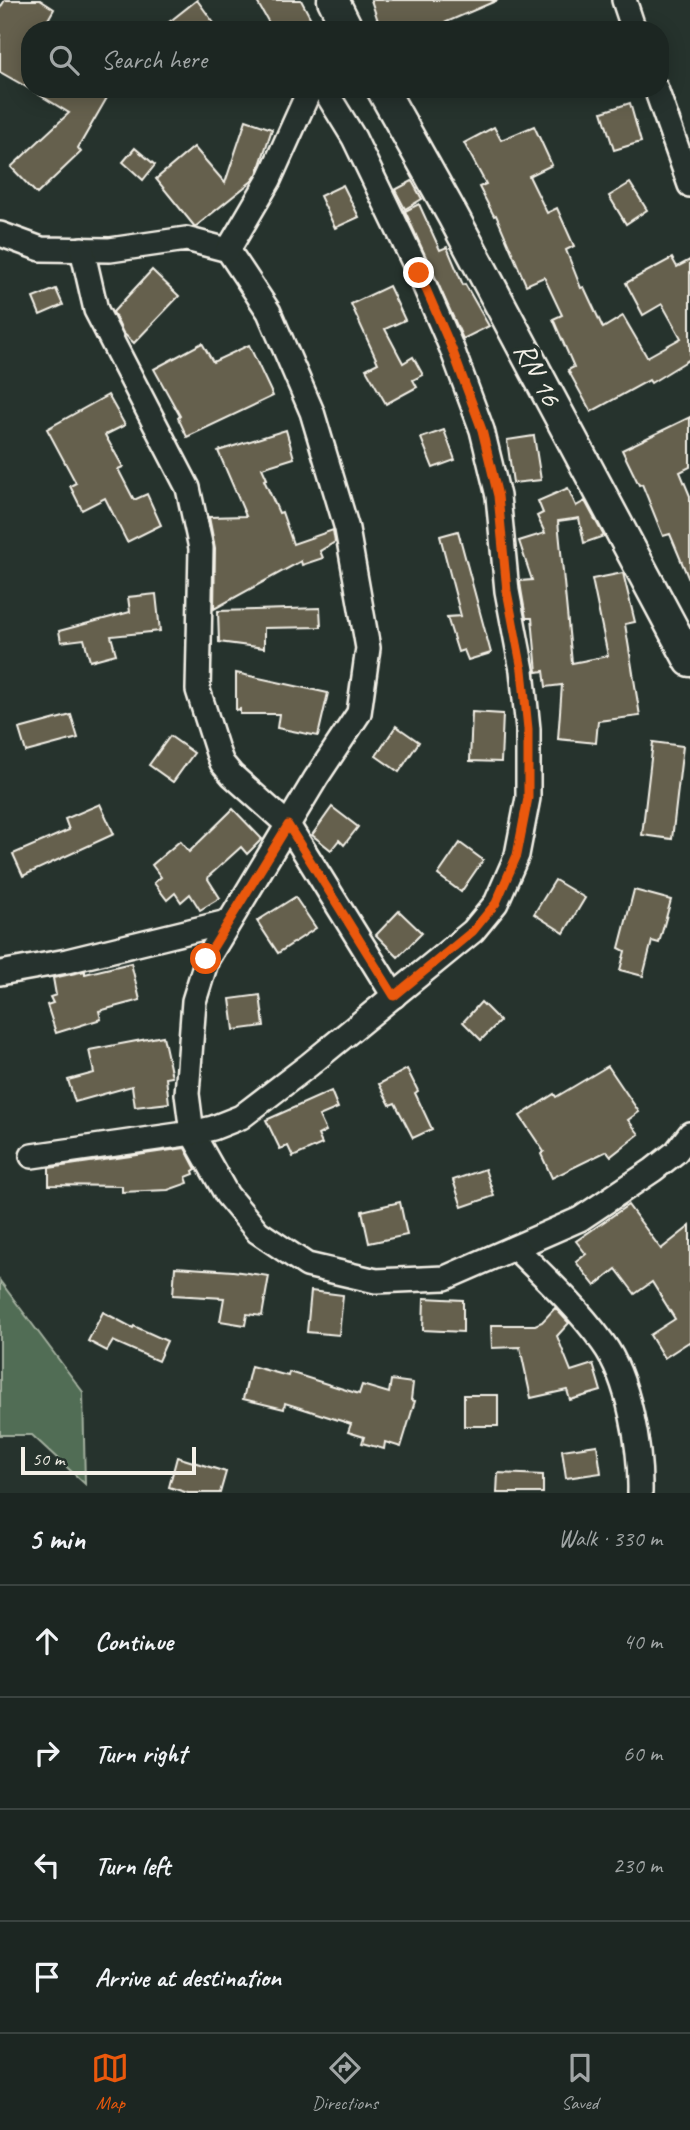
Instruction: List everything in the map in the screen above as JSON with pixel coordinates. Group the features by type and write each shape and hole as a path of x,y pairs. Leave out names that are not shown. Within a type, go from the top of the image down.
{"main road":[{"name":"RN 16","path":"387,98 680,621 690,661"}],"street":[{"path":"624,0 631,21"},
{"path":"228,250 269,180 306,98"},
{"path":"32,1156 192,1133 241,1117 473,931 496,903 517,855 528,798 528,729 522,670 507,591 498,496 482,430 452,349 419,273 354,138 330,98"},
{"path":"659,98 690,185"},
{"path":"0,234 41,249 110,250 186,239 228,250 269,312 312,412 347,529 368,648 359,713 227,922 206,959 194,1001 187,1094 192,1133 227,1195 258,1232 307,1265 376,1281 445,1278 580,1219 676,1152 690,1134"},
{"path":"82,249 96,310 188,488 201,548 198,690 218,753 232,775 288,825 394,996"},
{"path":"0,973 67,961 227,922"},
{"path":"515,1248 560,1292 605,1344 624,1389 641,1464 640,1493"}],"green space":[{"path":"0,1281 83,1392 85,1484 32,1435 0,1435"}],"building":[{"path":"5,0 40,0 54,9 47,21 21,21 21,84 0,72 0,8"},
{"path":"197,0 212,21 170,21"},
{"path":"256,0 301,0 311,19 307,21 268,21"},
{"path":"371,0 498,0 449,21 378,21"},
{"path":"45,98 107,98 78,148 81,152 37,194 11,167 69,113"},
{"path":"630,103 641,142 614,150 602,112"},
{"path":"246,120 272,129 257,174 195,227 156,179 194,147 225,183"},
{"path":"534,126 552,165 529,176 547,213 557,208 574,246 566,250 581,288 584,287 603,328 623,316 647,357 681,338 662,304 643,315 626,283 672,258 677,267 690,260 690,359 651,383 649,380 591,412 568,370 574,367 553,319 562,315 544,277 526,285 496,215 494,216 479,187 486,184 464,143 494,127 501,140"},
{"path":"135,148 155,165 143,180 123,162"},
{"path":"412,181 422,199 405,209 395,190"},
{"path":"630,183 647,210 626,224 609,196"},
{"path":"343,185 359,217 335,228 320,196"},
{"path":"419,204 440,250 447,247 463,285 465,284 489,326 463,339 405,211"},
{"path":"152,270 179,296 134,343 123,333 113,312"},
{"path":"389,286 405,320 385,329 403,363 413,357 423,375 413,380 417,387 386,404 366,369 378,363 351,304"},
{"path":"56,289 63,305 40,315 33,298"},
{"path":"202,343 213,362 249,345 273,396 187,437 178,418 180,416 154,369"},
{"path":"108,395 125,425 105,435 123,467 118,469 134,500 147,494 161,525 127,542 105,498 82,510 70,486 76,483 47,429"},
{"path":"690,417 690,467 680,472 690,496 690,582 670,534 663,536 642,484 639,485 622,450"},
{"path":"286,430 294,458 262,468 267,479 264,480 279,513 282,512 293,544 333,530 335,542 320,551 323,558 302,565 301,561 214,609 215,548 209,517 246,516 218,451"},
{"path":"444,430 455,460 433,468 421,438"},
{"path":"534,436 541,480 513,483 507,440"},
{"path":"568,488 576,506 585,501 604,536 584,543 579,518 558,521 572,663 608,656 592,579 623,573 635,622 625,624 640,716 598,721 596,743 558,739 562,685 546,687 544,671 537,672 532,618 526,618 520,581 532,580 519,541 545,533 537,516 543,513 538,501"},
{"path":"458,531 491,653 468,660 464,650 458,652 447,617 461,616 440,536"},
{"path":"156,594 160,631 111,636 116,654 90,661 84,639 61,642 59,631 130,612 128,597"},
{"path":"320,608 321,627 264,628 264,648 219,642 218,611"},
{"path":"236,673 328,693 318,736 277,728 279,714 240,714 240,709 236,710"},
{"path":"472,712 503,714 501,762 470,761"},
{"path":"71,715 78,738 26,752 19,729"},
{"path":"396,726 419,742 399,772 376,756"},
{"path":"170,736 194,753 173,782 149,765"},
{"path":"653,742 683,746 672,839 642,835"},
{"path":"100,804 114,834 23,876 13,854 69,830 65,819"},
{"path":"332,807 358,827 344,845 339,840 331,850 312,835"},
{"path":"233,809 262,839 247,854 241,847 209,876 208,879 220,898 200,910 190,894 181,902 175,893 167,900 154,883 161,877 152,865 180,841 189,852"},
{"path":"460,843 483,860 461,892 438,875"},
{"path":"555,880 585,898 564,933 534,914"},
{"path":"634,890 671,900 659,943 652,941 643,976 620,970 625,951 619,948"},
{"path":"295,897 316,928 278,953 257,921"},
{"path":"399,911 422,933 398,957 376,935"},
{"path":"131,963 140,1000 99,1011 101,1019 56,1033 47,1005 53,1003 50,997 56,995 53,978 85,971 85,974"},
{"path":"260,995 264,1026 234,1030 230,999"},
{"path":"481,1002 500,1021 481,1040 463,1022"},
{"path":"163,1036 172,1077 166,1078 169,1103 135,1107 132,1086 75,1102 68,1080 94,1073 89,1050"},
{"path":"608,1066 639,1112 628,1120 639,1134 611,1156 607,1151 552,1178 541,1154 544,1152 520,1116 554,1094 556,1097"},
{"path":"407,1069 432,1129 413,1138 395,1103 390,1105 379,1084"},
{"path":"331,1091 338,1108 319,1116 326,1131 318,1135 322,1144 293,1157 288,1146 280,1149 266,1120"},
{"path":"185,1148 196,1169 194,1174 186,1177 188,1183 168,1190 122,1192 122,1186 49,1185 49,1168"},
{"path":"485,1169 494,1196 462,1207 453,1180"},
{"path":"400,1202 407,1235 369,1243 362,1211"},
{"path":"628,1205 661,1249 690,1226 690,1343 664,1358 650,1335 675,1319 652,1282 635,1294 616,1269 595,1286 576,1262 586,1254 576,1241"},
{"path":"175,1267 269,1276 262,1316 247,1314 245,1325 220,1321 224,1298 173,1295"},
{"path":"311,1291 343,1295 339,1335 307,1332"},
{"path":"424,1298 463,1300 463,1332 423,1330"},
{"path":"555,1308 569,1323 557,1336 571,1371 593,1364 601,1391 570,1400 567,1390 531,1398 520,1347 492,1348 491,1325 535,1325 542,1322"},
{"path":"103,1312 133,1328 134,1326 167,1341 158,1361 113,1341 107,1351 88,1341"},
{"path":"251,1366 288,1376 289,1372 359,1394 362,1385 389,1393 391,1380 413,1383 411,1400 415,1401 401,1447 385,1442 384,1449 362,1443 364,1437 348,1432 351,1424 285,1403 284,1409 243,1399"},
{"path":"464,1395 498,1395 498,1426 464,1426"},
{"path":"597,1445 601,1473 566,1478 562,1450"},
{"path":"177,1457 226,1472 220,1493 188,1493 169,1487"},
{"path":"498,1473 543,1475 543,1493 497,1493"}],"route":[{"path":"206,959 288,825 394,996 473,931 496,903 517,855 528,798 528,729 522,670 507,591 498,496 482,430 452,349 419,273"}]}
